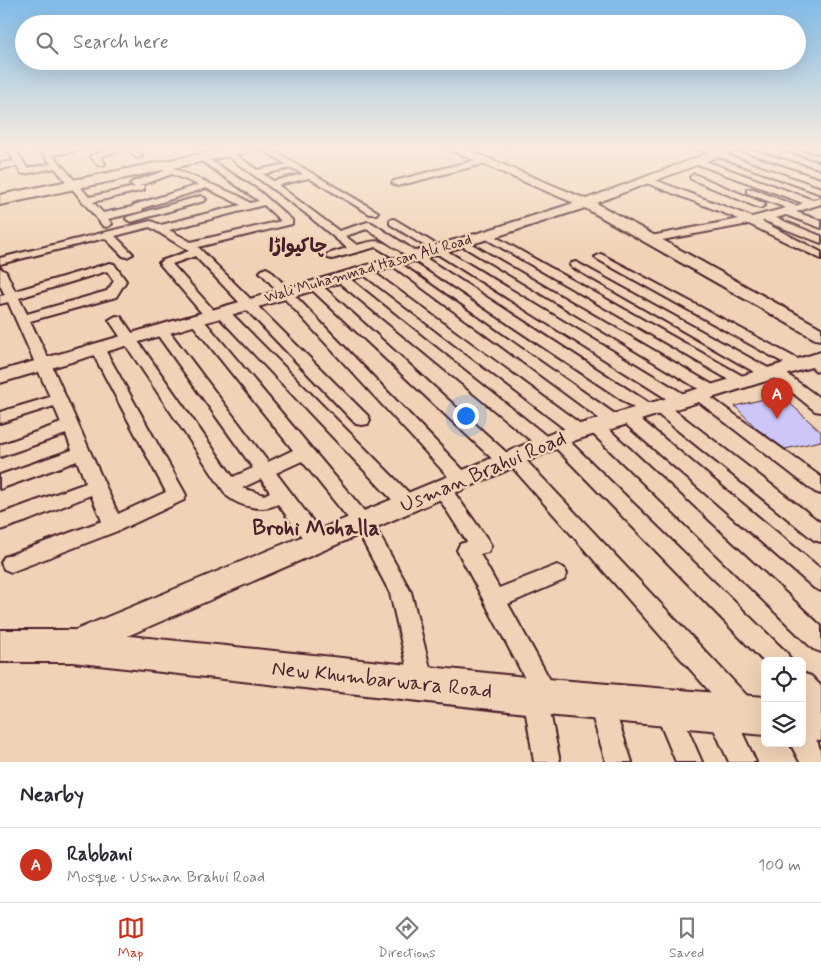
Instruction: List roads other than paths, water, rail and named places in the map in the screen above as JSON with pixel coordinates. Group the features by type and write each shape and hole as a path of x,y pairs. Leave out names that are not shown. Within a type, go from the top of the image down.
{"main road":[{"path":"0,194 61,184"},
{"path":"0,200 64,184"},
{"name":"New Khumbarwara Road","path":"0,646 72,646 541,697 744,715"},
{"path":"806,720 821,721"}],"street":[{"path":"71,184 90,203 127,254"},
{"path":"90,203 141,188 136,184"},
{"path":"177,184 186,192"},
{"path":"202,184 236,198 248,206"},
{"path":"240,184 266,202 288,222 256,226 193,249 165,263 210,316 305,452 363,522 400,592 422,684"},
{"path":"272,184 356,250"},
{"path":"325,184 373,212 358,216 361,218 327,227"},
{"path":"539,184 586,203 821,335"},
{"name":"Wali Muhammad Hasan Ali Road","path":"0,377 463,242 586,203 637,184"},
{"path":"655,184 750,220 821,256"},
{"path":"748,184 787,212"},
{"path":"748,184 787,212 821,225"},
{"path":"772,184 817,204"},
{"path":"800,184 821,190"},
{"path":"108,227 139,209 137,207 207,185"},
{"path":"108,199 137,196"},
{"path":"0,261 201,199"},
{"path":"159,229 266,202"},
{"path":"651,239 765,217 817,204"},
{"path":"215,215 224,223"},
{"path":"765,217 821,240"},
{"path":"394,222 438,249 821,582"},
{"path":"108,227 151,224 193,249 362,420"},
{"path":"337,235 368,225 404,259 629,417"},
{"path":"487,234 743,382"},
{"path":"463,242 603,325 629,417 776,657"},
{"path":"332,256 378,244 404,259 629,417 821,641"},
{"path":"601,257 813,363"},
{"path":"576,265 772,373 821,407"},
{"path":"5,292 110,266 120,281 112,294 23,320"},
{"path":"364,270 629,417 821,534"},
{"path":"0,272 5,292 23,320 44,364 113,525"},
{"path":"266,272 452,485 480,546 467,550 495,600 541,697 547,762"},
{"path":"340,277 629,417 820,485"},
{"path":"314,285 510,460 744,715 743,762"},
{"path":"56,296 62,308"},
{"path":"603,325 626,314"},
{"path":"210,316 319,414 407,504"},
{"path":"116,320 230,486 240,496 265,502 282,494"},
{"path":"162,330 317,542"},
{"path":"11,563 113,525 177,495 97,348"},
{"name":"Usman Brahui Road","path":"72,646 510,460 629,417 772,373 813,363"},
{"path":"0,418 59,399"},
{"path":"319,414 345,403"},
{"path":"0,452 71,426"},
{"path":"230,486 305,452"},
{"path":"0,482 82,453"},
{"path":"0,522 96,486"},
{"path":"495,600 557,574"},
{"path":"806,688 821,703"},
{"path":"600,702 620,762"},
{"path":"666,708 688,762"},
{"path":"806,747 814,762"}],"place":[{"name":"Rabbani","path":"777,419"}],"district":[{"name":"چاکیواڑا","path":"298,246"},
{"name":"Brohi Mohalla","path":"316,529"}]}
